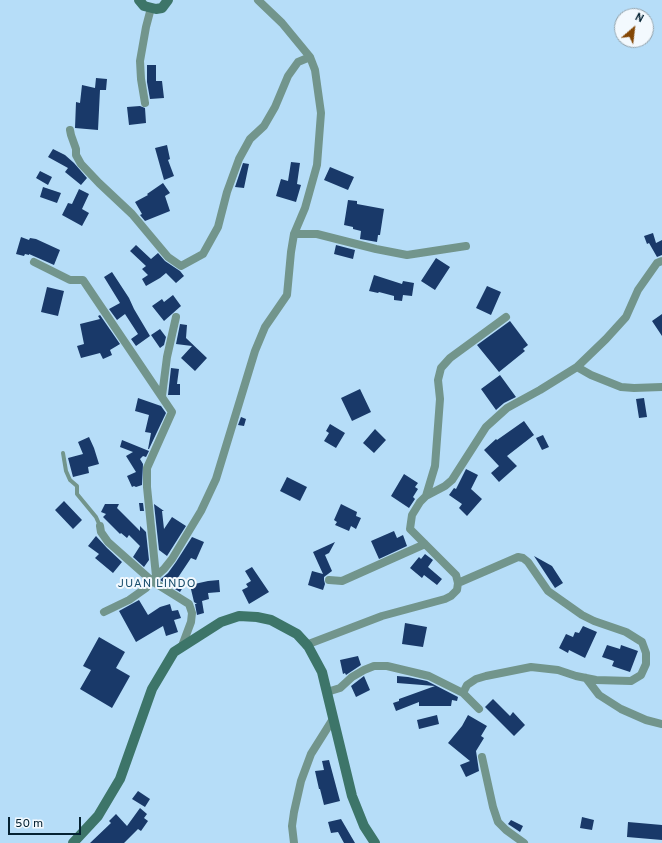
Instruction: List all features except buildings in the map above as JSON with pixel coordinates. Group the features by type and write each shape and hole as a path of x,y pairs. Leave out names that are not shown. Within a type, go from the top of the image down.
{"main road":[{"path":"139,0 144,6 156,9 162,8 168,0"},
{"path":"73,843 98,816 120,779 152,689 174,652 221,622 239,616 257,617 271,620 297,634 308,646 322,672 352,796 364,826 375,843"}],"street":[{"path":"104,612 129,600 146,588 172,559 201,511 216,479 255,351 265,327 287,296 294,234 306,208 317,165 321,113 318,81 310,57 282,23 258,0"},
{"path":"144,103 140,61 151,8"},
{"path":"70,130 76,149 76,155 81,164 132,214 168,257 182,266 202,254 218,227 227,192 239,159 250,139 264,126 275,107 288,76 298,62 310,57"},
{"path":"294,234 317,234 376,249 407,255 466,246"},
{"path":"306,645 382,616 445,599 457,590 458,583 456,575 410,529 412,515 420,502 426,496 445,486 452,480 486,427 507,408 577,367 626,317 638,290 657,264 662,261"},
{"path":"34,262 70,280 84,280 172,412 147,468 147,487 154,578"},
{"path":"162,396 167,357 176,317"},
{"path":"426,496 435,466 440,398 438,380 441,368 450,358 506,317"},
{"path":"577,367 591,375 621,387 662,387"},
{"path":"100,526 101,532 108,542 189,604 192,613 191,622 182,646"},
{"path":"328,580 342,581 425,544"},
{"path":"458,583 518,557 523,558 528,562 548,591 582,615 594,621 626,632 642,642 646,653 646,664 642,675 631,681 606,681 586,678 558,670 523,668 476,679 467,685 463,693"},
{"path":"327,692 340,688 352,676 364,670 374,666 387,666 429,676 463,693 479,709"},
{"path":"586,678 598,694 621,709 646,720 662,724"},
{"path":"294,843 292,826 301,781 312,754 333,719"},
{"path":"482,757 498,822 524,843"}],"lane":[{"path":"63,453 66,471 70,480 77,486 77,494 96,517 100,526"}],"district":[{"name":"JUAN LINDO","path":"157,585"}]}
